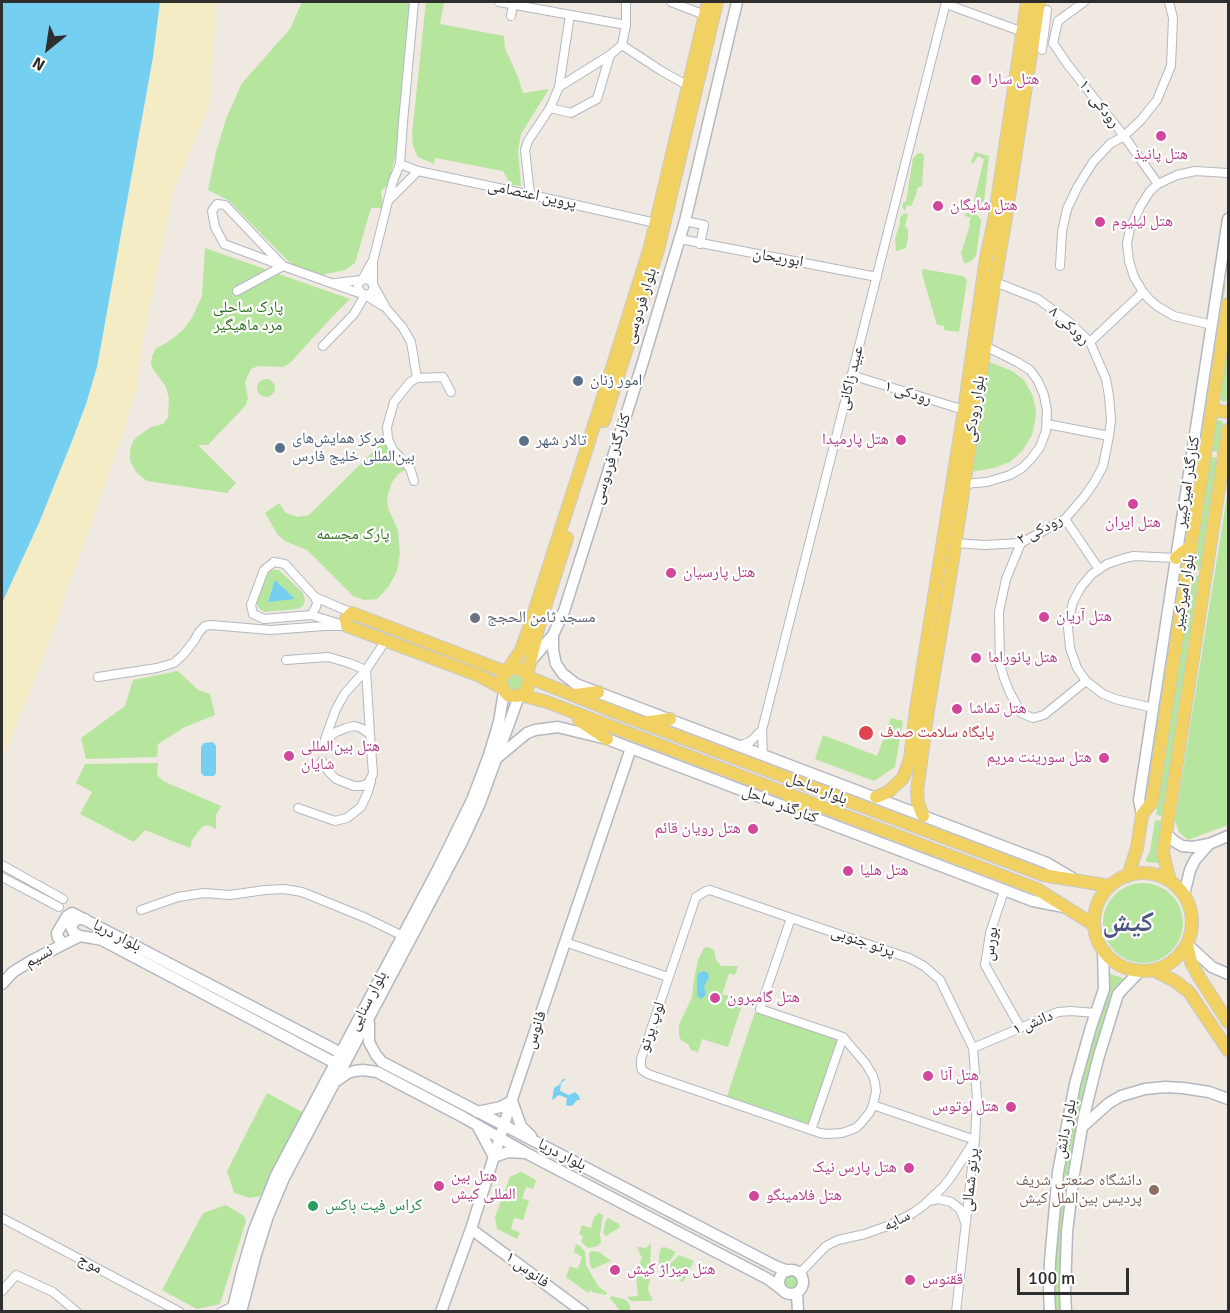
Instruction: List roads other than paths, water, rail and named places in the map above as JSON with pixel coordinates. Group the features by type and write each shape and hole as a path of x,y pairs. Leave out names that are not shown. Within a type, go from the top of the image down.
{"main road":[{"name":"بلوار فردوسی","path":"693,88 708,2"},
{"name":"بلوار فردوسی","path":"507,671 521,650 530,625 660,224 693,88 717,2"},
{"name":"بلوار رودکی","path":"903,778 910,759 986,258 994,222 1023,32 1038,5"},
{"name":"بلوار رودکی","path":"923,816 917,796 928,710 956,543 995,282 1037,50 1038,5"},
{"path":"1023,32 1037,50"},
{"name":"بلوار فردوسی","path":"528,672 537,628 658,250 660,224"},
{"name":"بلوار امیرکبیر","path":"1128,876 1137,849 1142,815 1152,802 1228,304"},
{"path":"1212,410 1228,412"},
{"name":"بلوار امیرکبیر","path":"1170,881 1163,853 1228,430"},
{"path":"1176,558 1191,546"},
{"path":"503,690 501,680 507,671 516,668 528,672 527,690 520,695 512,696 480,676 347,626 346,619 352,613 507,671"},
{"name":"بلوار ساحل","path":"528,672 573,695 642,723 1042,875 1110,886"},
{"path":"573,695 598,692"},
{"name":"بلوار ساحل","path":"520,695 547,702 1037,889 1094,925"},
{"path":"563,709 607,739"},
{"path":"642,723 670,719"},
{"path":"876,798 888,792 903,778 906,785 913,787 918,785"},
{"path":"786,794 808,816"},
{"path":"1147,971 1171,963 1180,954 1187,944 1192,919 1190,907 1184,895 1170,881 1153,874 1140,873 1118,880 1110,886 1099,901 1094,925 1097,938 1103,950 1116,963 1128,969 1147,971 1175,981 1189,992 1228,1050"},
{"path":"1187,944 1191,962 1228,1022"}],"street":[{"path":"283,266 225,205 218,204 212,211 215,227 224,244 283,266 364,294 370,294 373,285 373,261 387,202 400,164 414,2"},
{"path":"499,2 626,25"},
{"path":"560,87 622,45 628,2"},
{"path":"671,2 705,15"},
{"name":"کنارگذر فردوسی","path":"528,672 553,635 564,611 680,239 737,2"},
{"path":"1037,50 1053,43 1058,21 1084,2"},
{"path":"1060,266 1062,232 1067,209 1078,186 1093,162 1110,144 1124,136 1142,120 1157,100 1171,66 1173,18 1169,2"},
{"path":"946,3 1023,32"},
{"name":"عبید زاکانی","path":"763,755 762,730 946,3"},
{"path":"511,16 513,4"},
{"path":"1038,5 1058,21"},
{"path":"530,194 525,150 560,87 570,15"},
{"name":"رودکی ۱۰","path":"1053,43 1158,184"},
{"path":"622,45 693,88"},
{"path":"550,108 571,112 597,99 610,55"},
{"name":"پروین اعتصامی","path":"400,164 418,171 660,224"},
{"path":"387,202 418,171"},
{"path":"1212,325 1174,316 1157,306 1143,292 1131,269 1127,243 1130,229 1140,207 1150,191 1158,184 1177,175 1195,171 1228,173"},
{"name":"کنارگذر امیرکبیر","path":"1142,815 1139,800 1228,219"},
{"path":"685,221 704,225 700,244"},
{"name":"ابوریحان","path":"680,239 877,277"},
{"path":"373,261 358,284 358,288 386,308"},
{"path":"237,291 283,266"},
{"path":"333,283 366,279 373,285 386,308 403,328 411,342 417,378"},
{"name":"رودکی ۸","path":"995,282 1038,299 1068,321 1090,342 1106,379 1111,420 1109,436"},
{"path":"1090,342 1143,292"},
{"path":"323,346 354,314 364,294"},
{"path":"964,484 987,482 1010,475 1022,468 1040,447 1046,431 1047,411 1038,381 1030,370 985,346"},
{"name":"رودکی ۱","path":"851,375 964,410"},
{"path":"414,481 410,468 393,450 388,439 387,427 394,402 410,382 417,378 443,378 451,392"},
{"path":"1047,424 1109,436"},
{"name":"رودکی ۲","path":"956,543 1021,543 1065,519 1084,497 1103,466 1109,436"},
{"path":"1065,519 1099,569"},
{"path":"1021,543 1006,579 999,612 1000,664 1010,693 1021,713 1033,718 1044,715 1086,681"},
{"path":"1153,708 1121,701 1103,694 1086,681 1073,660 1070,648 1068,627 1070,610 1086,580 1099,569 1134,556 1176,558"},
{"path":"310,615 316,606 315,597 285,564 274,562 264,570 251,605 253,614 264,619 310,615 347,626"},
{"path":"315,597 352,613"},
{"path":"98,677 157,668 174,663 183,655 199,632 211,624 270,630 347,626"},
{"path":"553,635 556,664 563,674 576,684 1047,863 1079,882"},
{"path":"370,734 354,726 336,732 324,744 336,709 345,693 366,670 386,640"},
{"path":"286,660 328,657 366,670"},
{"path":"298,808 335,821 347,818 361,807 373,774 366,670"},
{"name":"بلوار سنایی","path":"235,1310 254,1230 276,1175 455,837 489,755 496,733 503,690"},
{"name":"بلوار سنایی","path":"235,1310 284,1178 462,842 480,803 520,695"},
{"name":"کنارگذر ساحل","path":"497,758 527,733 535,730 558,727 607,739 1004,891 1033,901 1069,908"},
{"path":"740,746 751,741 762,730"},
{"name":"فانوس","path":"441,1311 471,1229 631,748"},
{"path":"322,761 328,772 336,779 354,786 368,783 373,774"},
{"path":"1166,833 1182,846 1193,847 1209,844 1228,836"},
{"path":"1184,895 1190,870 1195,860 1209,844"},
{"path":"2,865 63,899"},
{"path":"2,877 59,907"},
{"path":"141,910 178,897 204,893 230,895 284,889 302,892 403,936"},
{"name":"پرتو جنوبی","path":"710,890 909,958 924,966 940,980 973,1048"},
{"name":"لوپ پرتو","path":"710,890 696,897 641,1059 642,1070 648,1074 827,1134 856,1128 866,1118 873,1105"},
{"name":"بورس","path":"1004,891 990,933 985,965 1020,1028"},
{"path":"64,944 58,938 57,933 67,916 72,913 85,919"},
{"path":"791,918 760,1009 843,1037 873,1076 876,1090 873,1105 975,1140"},
{"path":"80,936 74,933 72,923 78,919 85,919"},
{"name":"بلوار دریا","path":"85,919 181,975 338,1058"},
{"name":"بلوار دریا","path":"80,936 102,940 181,975"},
{"name":"نسیم","path":"2,984 13,972 80,936"},
{"path":"566,942 668,977"},
{"path":"1187,944 1212,967 1228,974"},
{"name":"بلوار دانش","path":"1050,1311 1050,1261 1058,1172 1075,1084 1104,989 1103,950"},
{"name":"بلوار دانش","path":"1066,1311 1067,1232 1074,1174 1098,1059 1118,994 1147,971"},
{"name":"دانش ۱","path":"973,1048 1058,1012 1095,1013"},
{"name":"بلوار دریا","path":"371,1014 368,1026 369,1042 382,1062 765,1261 794,1272"},
{"path":"811,1130 843,1037"},
{"name":"پرتو شمالی","path":"956,1311 975,1140 977,1098 973,1048"},
{"name":"بلوار دریا","path":"332,1087 348,1073 363,1070 377,1072 528,1154 768,1279 780,1288"},
{"name":"بلوار دانش","path":"1082,1127 1109,1103 1121,1096 1145,1089 1183,1088 1209,1092 1228,1099"},
{"path":"477,1112 501,1107 512,1101 521,1126 535,1141"},
{"path":"476,1124 494,1157 508,1152 528,1154"},
{"name":"سایه","path":"794,1272 826,1246 838,1240 890,1226 913,1213 928,1202 951,1177 975,1140"},
{"path":"928,1202 939,1199 951,1202 960,1209 965,1225"},
{"name":"موج","path":"2,1218 181,1311"},
{"name":"فانوس ۱","path":"471,1229 583,1311"},
{"path":"785,1272 794,1272 801,1277 802,1284 800,1290 789,1294 780,1288 779,1281 785,1272"},
{"path":"2,1291 16,1275 53,1293 77,1311"},
{"path":"796,1293 798,1311"},
{"path":"221,1311 235,1310"}],"water":[{"path":"2,2 160,2 153,57 97,367 86,404 39,523 2,603"},
{"path":"275,580 295,599 268,602"},
{"path":"213,742 216,746 216,773 214,776 204,776 201,773 201,747 204,743"},
{"path":"704,971 708,973 709,978 704,986 706,995 701,999 697,996 697,978 698,973"},
{"path":"566,1079 561,1083 560,1091 569,1095 575,1092 579,1096 580,1100 570,1106 566,1105 567,1098 559,1095 552,1100 554,1088"}],"place":[{"name":"هتل سارا","path":"976,80"},
{"name":"هتل پانیذ","path":"1161,136"},
{"name":"هتل شایگان","path":"938,206"},
{"name":"هتل لیلیوم","path":"1100,222"},
{"name":"امور زنان","path":"578,381"},
{"name":"هتل پارمیدا","path":"901,440"},
{"name":"تالار شهر","path":"524,441"},
{"name":"مرکز همایش‌های بین‌المللی خلیج فارس","path":"280,448"},
{"name":"هتل ایران","path":"1133,504"},
{"name":"هتل پارسیان","path":"671,573"},
{"name":"هتل آریان","path":"1044,617"},
{"name":"مسجد ثامن الحجج","path":"475,618"},
{"name":"هتل پانوراما","path":"976,658"},
{"name":"هتل تماشا","path":"957,709"},
{"name":"پایگاه سلامت صدف","path":"866,733"},
{"name":"هتل بین‌المللی شایان","path":"289,756"},
{"name":"هتل سورینت مريم","path":"1104,758"},
{"name":"هتل رویان قائم","path":"753,829"},
{"name":"هتل هلیا","path":"848,871"},
{"name":"هتل گامبرون","path":"715,998"},
{"name":"هتل آنا","path":"928,1076"},
{"name":"هتل لوتوس","path":"1011,1107"},
{"name":"هتل پارس نیک","path":"909,1168"},
{"name":"هتل بین المللی کیش","path":"439,1186"},
{"name":"دانشگاه صنعتی شریف پردیس بین‌الملل کیش","path":"1154,1190"},
{"name":"هتل فلامینگو","path":"754,1196"},
{"name":"کراس فیت باکس","path":"313,1206"},
{"name":"هتل میراژ کیش","path":"615,1270"},
{"name":"ققنوس","path":"910,1280"}],"district":[{"name":"كيش","path":"1128,924"}],"park label":[{"name":"پارک ساحلی مرد ماهیگیر","path":"248,317"},
{"name":"پارک مجسمه","path":"353,535"}]}
